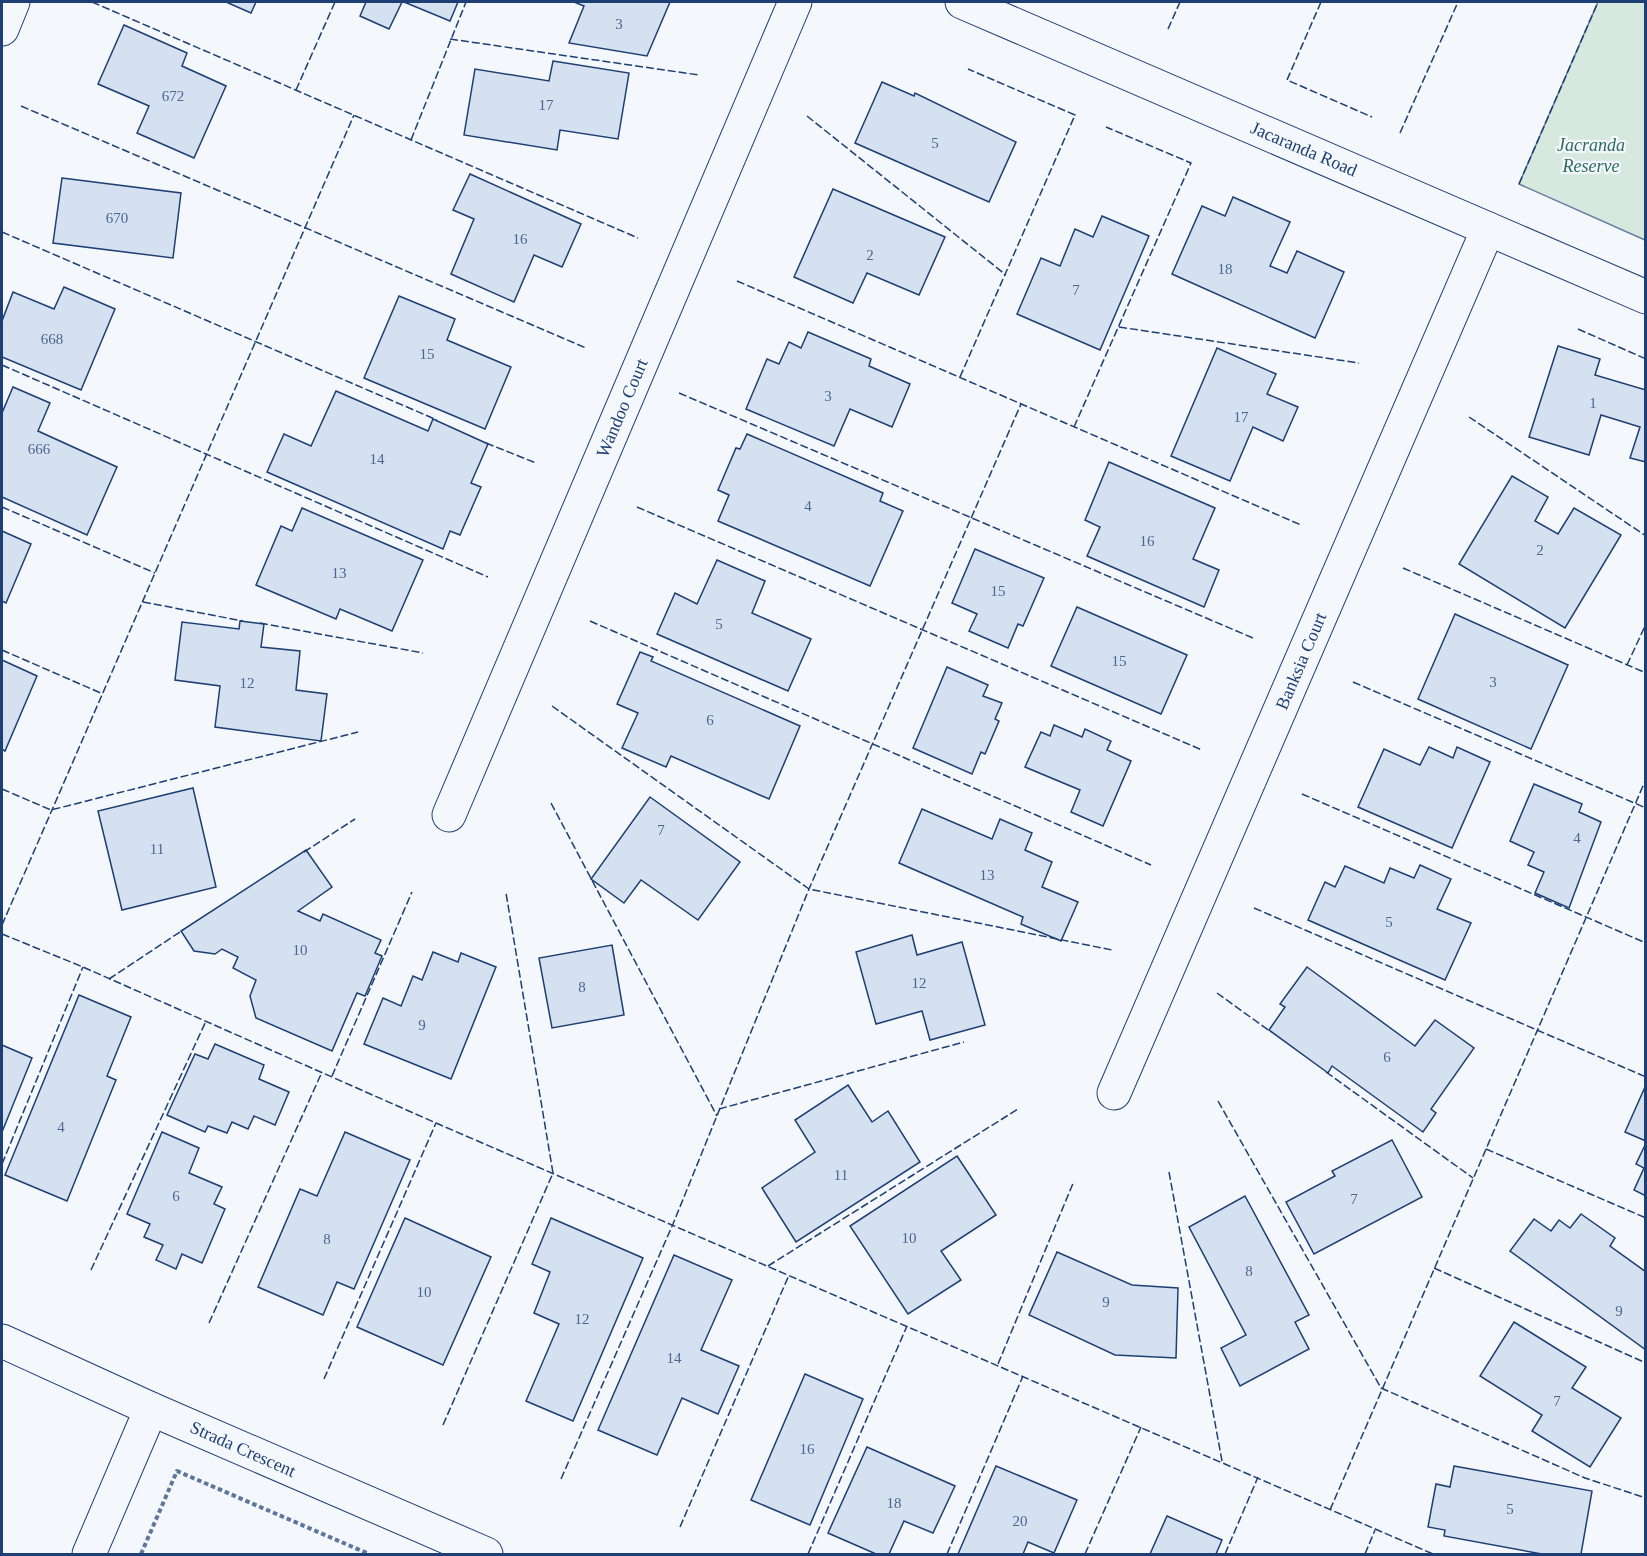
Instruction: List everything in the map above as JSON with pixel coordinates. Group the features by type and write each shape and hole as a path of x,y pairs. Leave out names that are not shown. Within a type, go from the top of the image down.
{"street":[{"path":"2,29 13,2"},
{"name":"Wandoo Court","path":"449,815 795,2"},
{"name":"Jacaranda Road","path":"962,2 1646,297"},
{"name":"Banksia Court","path":"1114,1093 1488,229"},
{"name":"Strada Crescent","path":"2,1341 151,1409 486,1554"},
{"path":"89,1554 151,1409"}],"path":[{"path":"141,1554 177,1471 369,1554"}],"green space":[{"name":"Jacranda Reserve","path":"1598,2 1645,2 1645,240 1519,184"}],"building":[{"path":"226,2 256,2 251,13"},
{"path":"366,2 402,2 389,29 360,16"},
{"path":"404,2 458,2 450,21"},
{"path":"574,2 670,2 647,56 569,43 584,6"},
{"path":"124,25 187,53 182,66 226,86 194,158 137,133 149,106 98,84"},
{"path":"553,61 629,73 618,139 560,130 557,150 464,135 475,69 549,81"},
{"path":"882,82 914,96 915,93 1016,142 989,202 855,143"},
{"path":"470,174 581,224 562,267 534,255 514,302 451,274 474,219 453,210"},
{"path":"62,178 181,193 173,258 53,243"},
{"path":"833,189 945,237 919,295 867,273 853,303 794,277"},
{"path":"1233,197 1290,222 1270,266 1287,273 1297,251 1344,272 1315,338 1172,274 1202,206 1225,216"},
{"path":"1102,216 1149,236 1100,350 1017,314 1041,258 1060,266 1075,229 1093,237"},
{"path":"64,287 115,309 81,390 2,357 2,321 13,292 54,309"},
{"path":"399,296 455,319 447,340 511,367 485,429 364,378"},
{"path":"808,332 871,359 869,366 910,384 892,427 850,409 834,446 746,409 767,359 779,364 789,342 801,348"},
{"path":"1558,346 1600,359 1595,375 1646,390 1646,462 1630,458 1640,427 1601,415 1589,455 1529,437"},
{"path":"1217,348 1276,374 1267,394 1298,407 1283,441 1253,427 1230,481 1171,456"},
{"path":"13,387 50,403 38,431 117,467 87,535 2,497 2,413"},
{"path":"336,391 428,431 433,419 488,444 471,483 481,487 460,535 450,531 443,549 267,472 284,434 311,446"},
{"path":"747,434 883,493 880,501 903,511 870,586 718,521 729,495 718,490 736,448 740,449"},
{"path":"1109,462 1215,508 1193,559 1219,570 1204,607 1087,556 1100,527 1085,520"},
{"path":"1512,476 1548,497 1535,521 1558,534 1574,508 1621,535 1565,628 1459,564"},
{"path":"302,508 423,560 392,631 340,609 336,619 256,585 281,526 292,531"},
{"path":"2,531 31,544 6,603 2,601"},
{"path":"975,549 1044,578 1023,626 1018,624 1008,648 969,631 977,614 952,603"},
{"path":"717,560 765,581 752,613 811,639 788,691 657,634 675,593 697,604"},
{"path":"1077,607 1187,655 1161,714 1051,666"},
{"path":"1455,614 1568,665 1531,749 1418,699"},
{"path":"240,621 264,624 261,647 300,651 296,690 327,694 321,741 215,727 220,686 175,680 182,622 239,629"},
{"path":"640,652 653,657 651,661 800,726 769,799 671,756 666,767 622,748 638,713 617,704"},
{"path":"2,660 37,676 5,751 2,749"},
{"path":"947,667 988,685 983,696 1002,703 995,719 999,721 985,754 981,752 972,774 913,748"},
{"path":"1054,725 1082,737 1085,729 1111,741 1107,750 1131,761 1103,826 1071,812 1080,790 1025,767 1041,732 1050,736"},
{"path":"1429,747 1453,758 1457,747 1490,762 1452,848 1358,807 1384,749 1420,765"},
{"path":"1534,784 1582,804 1579,812 1601,822 1569,908 1535,893 1544,872 1528,865 1534,852 1510,841"},
{"path":"193,788 216,887 122,910 98,811"},
{"path":"650,797 740,862 698,920 641,880 624,903 591,879"},
{"path":"922,809 992,839 1000,819 1032,833 1025,850 1052,862 1042,887 1078,902 1061,941 1021,924 1023,917 899,863"},
{"path":"306,850 332,887 298,911 320,921 323,914 381,940 375,953 382,956 365,996 357,993 332,1051 256,1018 250,996 256,980 233,968 238,957 222,949 215,954 194,951 181,931"},
{"path":"1420,865 1451,879 1437,909 1471,923 1445,980 1308,920 1325,882 1335,887 1345,866 1384,883 1390,868 1414,878"},
{"path":"912,935 917,955 962,942 985,1025 930,1040 922,1011 876,1024 856,952"},
{"path":"612,945 624,1015 552,1028 539,958"},
{"path":"433,952 458,962 461,953 496,967 451,1079 364,1044 383,998 401,1006 413,976 422,980"},
{"path":"1307,967 1415,1046 1435,1020 1474,1048 1431,1109 1436,1113 1423,1132 1332,1066 1328,1073 1269,1030 1285,1007 1280,1004"},
{"path":"79,995 131,1017 107,1076 116,1080 67,1201 5,1175"},
{"path":"215,1044 264,1065 259,1079 289,1092 275,1125 254,1116 248,1129 232,1122 227,1133 208,1126 205,1132 167,1115 195,1054 208,1059"},
{"path":"2,1045 32,1058 2,1132"},
{"path":"848,1085 872,1122 888,1111 920,1162 796,1242 762,1188 815,1152 795,1120"},
{"path":"1646,1087 1646,1141 1625,1132"},
{"path":"162,1132 199,1148 189,1173 222,1187 214,1204 225,1209 202,1263 182,1254 176,1269 156,1260 163,1245 144,1237 150,1224 127,1214"},
{"path":"345,1132 410,1160 354,1289 337,1282 323,1315 258,1287 300,1189 317,1196"},
{"path":"1392,1140 1422,1197 1314,1254 1286,1202 1335,1176 1332,1171"},
{"path":"1646,1143 1646,1196 1634,1190 1644,1168 1636,1164"},
{"path":"957,1156 996,1215 941,1251 961,1280 908,1314 850,1226"},
{"path":"1245,1196 1309,1315 1295,1322 1309,1349 1240,1386 1221,1348 1246,1335 1189,1227"},
{"path":"1581,1214 1615,1238 1610,1246 1646,1272 1646,1350 1510,1251 1534,1219 1551,1231 1559,1220 1570,1228"},
{"path":"405,1218 491,1257 443,1365 357,1327"},
{"path":"551,1218 643,1258 573,1421 526,1401 559,1324 534,1313 550,1272 532,1264"},
{"path":"1057,1252 1132,1285 1178,1288 1176,1358 1115,1355 1029,1315"},
{"path":"674,1255 732,1280 701,1350 739,1366 718,1414 682,1398 657,1455 598,1430"},
{"path":"1514,1322 1586,1367 1572,1388 1621,1418 1590,1467 1532,1431 1542,1415 1480,1376"},
{"path":"805,1374 863,1399 810,1525 751,1500"},
{"path":"867,1447 955,1486 933,1533 904,1521 889,1554 876,1554 828,1533"},
{"path":"996,1466 1077,1500 1054,1553 1028,1542 1023,1554 958,1554"},
{"path":"1454,1466 1592,1491 1581,1554 1542,1554 1444,1536 1445,1530 1428,1527 1436,1484 1450,1487"},
{"path":"1167,1516 1222,1540 1216,1554 1150,1554"}],"fence":[{"path":"92,2 638,238"},
{"path":"296,90 335,2"},
{"path":"411,140 466,2"},
{"path":"1168,29 1180,2"},
{"path":"1321,2 1287,80 1372,117"},
{"path":"1400,133 1458,2"},
{"path":"1519,184 1598,2"},
{"path":"450,39 699,75"},
{"path":"960,377 1075,115 968,69"},
{"path":"21,106 586,348"},
{"path":"2,925 354,115"},
{"path":"807,116 1006,275"},
{"path":"1074,427 1191,163 1106,127"},
{"path":"2,232 437,420"},
{"path":"737,281 1301,525"},
{"path":"1119,327 1359,363"},
{"path":"1578,329 1646,359"},
{"path":"2,365 488,577"},
{"path":"679,393 1253,638"},
{"path":"561,1479 673,1224 809,889 1021,404"},
{"path":"1469,417 1646,536"},
{"path":"486,443 536,463"},
{"path":"2,507 155,573"},
{"path":"637,507 1202,750"},
{"path":"1403,568 1646,673"},
{"path":"143,602 243,621"},
{"path":"590,621 1151,865"},
{"path":"260,623 423,653"},
{"path":"1627,665 1646,624"},
{"path":"2,650 103,694"},
{"path":"1353,682 1646,808"},
{"path":"552,706 809,889 1112,950"},
{"path":"2,789 51,810 358,732"},
{"path":"1330,1510 1646,779"},
{"path":"1302,794 1646,943"},
{"path":"551,803 717,1116"},
{"path":"304,852 355,819"},
{"path":"332,1076 412,892"},
{"path":"443,1425 553,1173 506,893"},
{"path":"1254,908 1646,1077"},
{"path":"109,979 183,930"},
{"path":"2,934 83,967 436,1123 1433,1554"},
{"path":"2,1164 83,967"},
{"path":"1217,993 1271,1032"},
{"path":"91,1270 206,1021"},
{"path":"719,1109 964,1042"},
{"path":"209,1323 322,1072"},
{"path":"1326,1072 1473,1178"},
{"path":"1218,1101 1381,1388 1585,1478 1646,1498"},
{"path":"768,1266 1018,1109"},
{"path":"324,1379 436,1123"},
{"path":"1486,1149 1646,1218"},
{"path":"1169,1172 1222,1461"},
{"path":"998,1364 1074,1181"},
{"path":"1434,1268 1646,1363"},
{"path":"680,1527 789,1275"},
{"path":"808,1554 907,1326"},
{"path":"947,1554 1023,1376"},
{"path":"1085,1554 1141,1427"},
{"path":"1225,1554 1258,1477"},
{"path":"1365,1554 1375,1530"}]}
